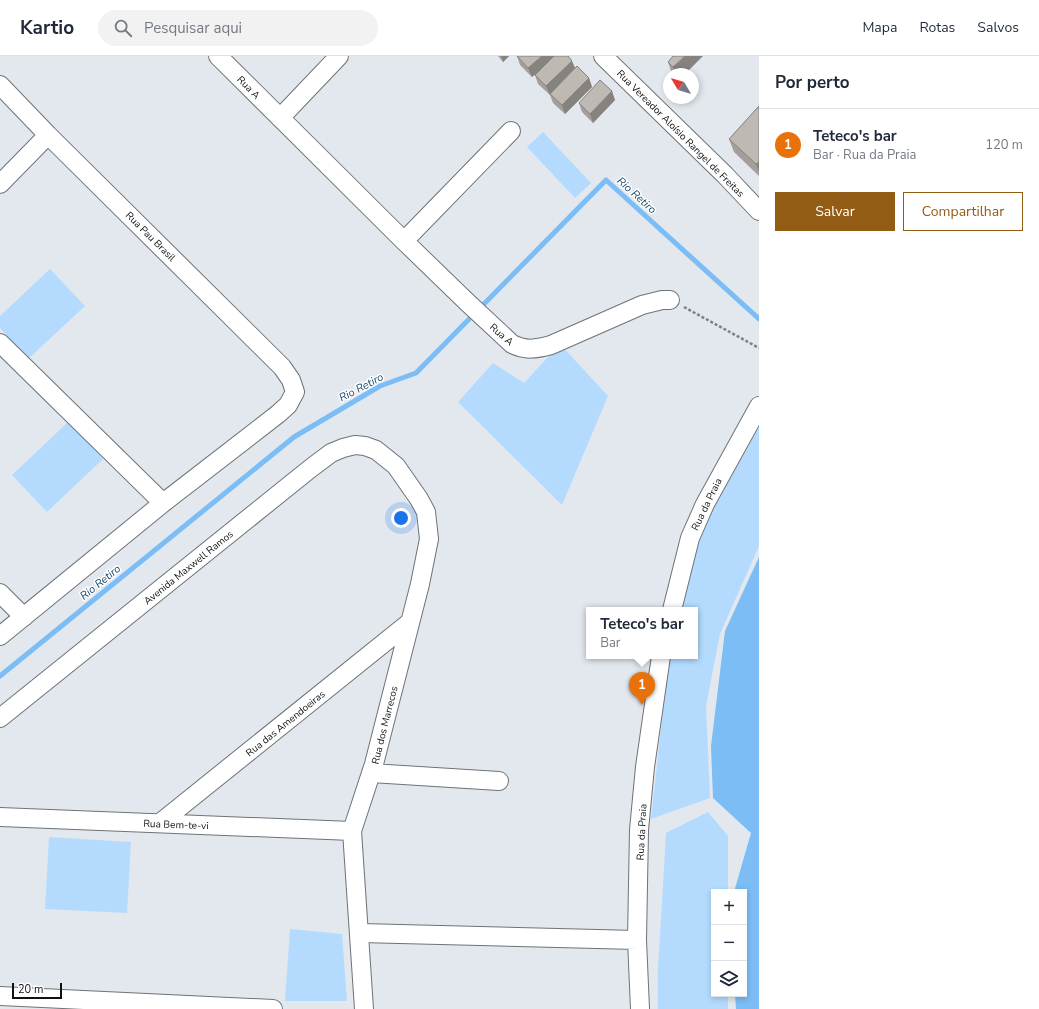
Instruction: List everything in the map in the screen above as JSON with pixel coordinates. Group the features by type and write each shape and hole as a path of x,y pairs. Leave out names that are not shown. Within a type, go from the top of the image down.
{"street":[{"name":"Rua A","path":"218,56 404,241 512,344 526,349 538,349 551,345 642,305 662,300 670,300"},
{"path":"280,118 339,56"},
{"name":"Rua Vereador Aloísio Rangel de Freitas","path":"603,56 725,175 759,211"},
{"name":"Rua Pau Brasil","path":"0,85 282,367 291,380 295,392 288,405 164,503"},
{"path":"404,241 511,131"},
{"path":"0,184 48,134"},
{"path":"0,343 164,503 0,636"},
{"name":"Rua da Praia","path":"673,607 690,538 705,504 759,406"},
{"name":"Avenida Maxwell Ramos","path":"0,718 331,453 355,445 365,446 376,450 384,456"},
{"name":"Rua dos Marrecos","path":"364,1009 352,830 371,773 420,584 428,539 426,512 419,499 396,466 384,456"},
{"path":"0,593 24,617"},
{"name":"Rua das Amendoeiras","path":"160,823 410,622"},
{"name":"Rua da Praia","path":"640,1009 637,940 640,830 645,767 661,659"},
{"path":"371,773 499,781"},
{"name":"Rua Bem-te-vi","path":"0,817 352,830"},
{"path":"360,933 637,940"},
{"path":"0,996 273,1009"}],"path":[{"path":"670,300 759,348"}],"shaded area":[{"path":"543,132 591,183 575,198 527,147"},
{"path":"50,269 85,306 28,359 0,328 0,316"},
{"path":"560,344 608,396 562,505 458,402 493,363 524,383"},
{"path":"68,422 103,459 47,512 12,475"},
{"path":"759,427 759,546 720,634 706,706 710,798 651,819 669,659 698,659 698,607 680,607 696,538"},
{"path":"759,557 759,1009 736,1009 735,997 747,997 747,889 735,889 751,833 713,798 711,746 725,631"},
{"path":"708,812 728,836 728,889 711,889 711,997 728,997 728,1009 658,1009 658,969 666,833"},
{"path":"49,837 131,842 127,913 45,909"},
{"path":"290,929 342,934 347,1001 285,1001"}],"building":[{"path":"517,56 542,56 528,68"},
{"path":"554,56 568,56 572,61 546,86 535,75"},
{"path":"673,56 685,56 673,67 668,62"},
{"path":"577,66 589,78 562,105 550,94"},
{"path":"600,80 612,91 590,114 579,103"},
{"path":"759,106 759,162 756,164 729,139"}],"waterway":[{"name":"Rio Retiro","path":"0,676 294,437 380,386 416,373 606,180 759,319"}],"place":[{"name":"Teteco's bar","path":"642,705"}]}
